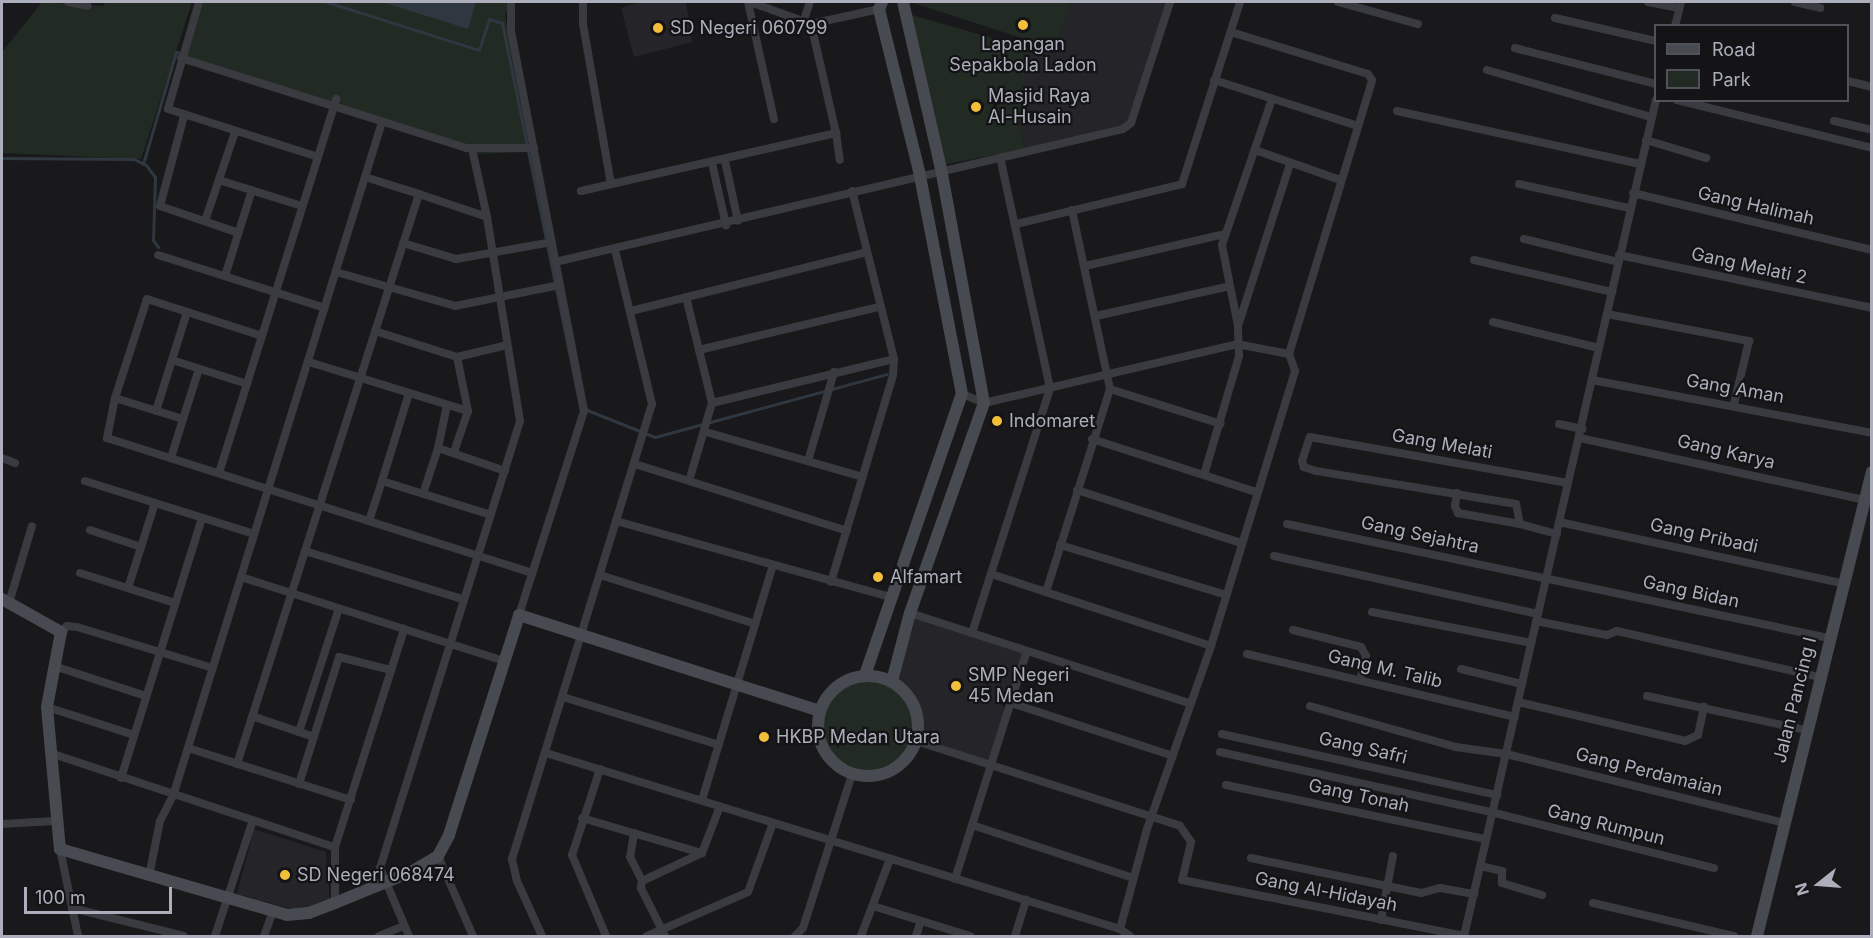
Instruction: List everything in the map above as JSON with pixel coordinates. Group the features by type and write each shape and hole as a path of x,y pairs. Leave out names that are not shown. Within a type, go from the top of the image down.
{"street":[{"path":"68,2 88,6"},
{"path":"199,2 168,108 184,116 318,157"},
{"path":"60,849 229,899 298,915 385,883 438,856 449,835 583,408 556,286 555,262 548,242 529,148 511,31 511,2"},
{"path":"583,2 583,24 611,184"},
{"path":"749,2 807,22 880,5 920,175 962,394 894,598 865,675"},
{"path":"749,2 774,119"},
{"path":"810,2 807,22 836,133 840,159"},
{"path":"892,681 910,613 984,403 941,169 903,2"},
{"path":"555,262 726,225 941,169 1128,126 1170,2"},
{"path":"1016,224 1182,184 1240,2"},
{"path":"1338,2 1418,24"},
{"path":"1648,2 1680,5 1675,24"},
{"path":"1795,2 1820,8"},
{"path":"1555,18 1654,41"},
{"path":"1120,929 1133,878 1211,646 1256,492 1295,371 1289,354 1372,80 1368,74 1231,32"},
{"path":"1515,48 1654,83"},
{"path":"182,55 334,103 382,122 472,149 529,148"},
{"path":"1487,70 1652,117"},
{"path":"1214,80 1358,126"},
{"path":"1849,81 1872,87"},
{"path":"1204,475 1221,424 1239,356 1238,326 1222,250 1225,234 1272,99"},
{"path":"1464,936 1491,812 1497,795 1581,434 1629,208 1656,102"},
{"path":"1685,102 1872,148"},
{"path":"219,473 334,103"},
{"path":"1397,111 1641,164"},
{"path":"184,116 160,206 239,233"},
{"path":"1834,121 1872,130"},
{"path":"149,876 160,821 173,796 382,122"},
{"path":"205,221 235,132"},
{"path":"582,191 725,161 836,133"},
{"path":"1646,140 1706,158"},
{"path":"409,936 380,868 462,599 478,556 520,421 487,217 472,149"},
{"path":"1256,150 1340,180"},
{"path":"972,633 1050,388 1000,157"},
{"path":"725,161 738,221"},
{"path":"712,163 726,225"},
{"path":"1238,326 1290,164"},
{"path":"365,177 487,217"},
{"path":"219,180 303,206"},
{"path":"1519,183 1629,208"},
{"path":"225,276 252,190"},
{"path":"831,582 893,375 894,359 864,253 852,191"},
{"path":"237,764 418,194"},
{"name":"Gang Halimah","path":"1633,194 1872,250"},
{"path":"1046,592 1092,440 1110,389 1109,375 1072,210"},
{"path":"1084,266 1225,234"},
{"name":"Gang Melati 2","path":"1524,239 1872,308"},
{"path":"403,243 456,259 548,242"},
{"path":"542,936 517,881 512,859 652,404 615,250"},
{"path":"631,310 864,253"},
{"path":"158,255 325,308"},
{"path":"1474,260 1612,292"},
{"path":"336,272 455,306 556,286"},
{"path":"1096,316 1230,286"},
{"path":"686,297 712,403 690,481"},
{"path":"262,336 145,301 115,398 107,438 532,573"},
{"path":"699,350 878,307"},
{"path":"156,411 187,312"},
{"path":"1607,314 1749,341 1734,404"},
{"path":"1493,322 1599,348"},
{"path":"375,331 457,357 507,345"},
{"path":"962,394 984,403 1237,344 1289,354"},
{"path":"454,452 468,411 457,357"},
{"path":"712,403 894,359"},
{"path":"172,360 247,384"},
{"path":"309,362 468,411"},
{"path":"171,458 199,369"},
{"path":"808,461 834,372"},
{"name":"Gang Aman","path":"1592,380 1734,404 1872,433"},
{"path":"1110,389 1221,424"},
{"path":"369,521 409,393"},
{"path":"115,398 183,420"},
{"path":"423,494 438,448 447,405"},
{"name":"Gang Karya","path":"1559,424 1581,434 1865,500"},
{"path":"707,426 808,461 863,477"},
{"name":"Gang Melati","path":"1457,493 1304,467 1302,460 1310,437 1568,483"},
{"path":"1092,440 1256,492"},
{"path":"438,448 505,471"},
{"path":"2,458 15,463"},
{"path":"634,464 847,531"},
{"name":"Jalan Pancing I","path":"1757,936 1842,583 1872,472"},
{"path":"85,481 254,534"},
{"path":"382,481 490,515"},
{"path":"1077,490 1241,543"},
{"path":"1520,524 1516,504 1457,493 1455,506 1458,513 1520,524 1557,534"},
{"path":"128,588 155,503"},
{"path":"121,778 202,518"},
{"path":"616,521 894,598"},
{"name":"Gang Pribadi","path":"1559,522 1842,583"},
{"name":"Gang Sejahtra","path":"1287,524 1546,578"},
{"path":"32,526 5,601 61,632"},
{"path":"90,530 141,547"},
{"path":"1060,545 1227,595"},
{"path":"305,551 462,599"},
{"path":"1274,556 1607,635 1617,631 1820,677"},
{"path":"702,801 773,565"},
{"path":"80,573 175,603"},
{"path":"991,574 1211,646"},
{"path":"600,575 755,624"},
{"path":"241,577 505,661"},
{"name":"Gang Bidan","path":"1546,578 1829,638"},
{"path":"299,732 339,608"},
{"path":"1372,612 1531,643"},
{"path":"910,613 1191,704"},
{"path":"519,615 820,711"},
{"path":"78,936 55,821 47,707 61,632 71,626 213,668"},
{"path":"335,903 335,847 404,629"},
{"path":"1293,630 1361,648 1366,656 1360,680"},
{"path":"955,879 1027,651"},
{"name":"Gang M. Talib","path":"1247,654 1515,717"},
{"path":"299,784 339,657 392,670"},
{"path":"54,666 146,696"},
{"path":"1461,669 1522,684"},
{"path":"865,675 892,681 915,707 916,741 907,759 891,771 872,777 852,774 836,765 824,749 818,731 820,711 837,687 865,675"},
{"path":"1647,696 1806,730"},
{"path":"563,697 719,745"},
{"path":"1518,702 1685,741 1698,735 1704,707"},
{"path":"1011,703 1173,756"},
{"name":"Gang Perdamaian","path":"1310,706 1456,747 1506,754 1784,823"},
{"path":"47,707 134,735"},
{"path":"252,716 314,737"},
{"name":"Gang Safri","path":"1222,734 1497,795"},
{"path":"916,741 1152,818"},
{"path":"188,748 351,800"},
{"name":"Gang Rumpun","path":"1220,752 1491,812 1714,868"},
{"path":"50,753 173,796 335,847"},
{"path":"546,753 1120,929 1130,936"},
{"path":"600,769 582,818 572,860 606,936"},
{"path":"795,936 803,928 852,774"},
{"name":"Gang Tonah","path":"1226,785 1485,839"},
{"path":"642,881 702,853 720,806"},
{"path":"582,818 702,853"},
{"name":"Gang Al-Hidayah","path":"1152,818 1180,826 1190,837 1182,880 1464,936"},
{"path":"215,936 253,820"},
{"path":"2,824 55,821"},
{"path":"647,936 664,933 748,892 773,823"},
{"path":"972,825 1133,878"},
{"path":"634,833 630,857 642,881 641,888 664,933"},
{"path":"438,856 472,936"},
{"path":"1381,920 1393,856"},
{"path":"1251,858 1421,893 1440,888 1474,894"},
{"path":"861,936 890,859"},
{"path":"1480,866 1502,871 1503,883 1542,895"},
{"path":"1015,936 1026,900"},
{"path":"1593,903 1734,936"},
{"path":"873,906 970,936"},
{"path":"72,908 184,936"},
{"path":"264,936 273,911"},
{"path":"916,936 921,921"},
{"path":"379,936 404,926"}],"shaded area":[{"path":"382,2 476,2 468,29"},
{"name":"SD Negeri 060799","path":"640,2 686,2 692,42 634,57 621,8"},
{"path":"1069,2 1167,2 1127,124 1025,149 1019,118 1032,43 1056,48"},
{"name":"SMP Negeri 45 Medan","path":"912,615 1024,653 991,766 916,741 892,681"},
{"name":"SD Negeri 068474","path":"254,829 326,852 330,901 301,911 237,894"}],"green space":[{"path":"42,2 103,6 105,2 192,2 141,159 2,153 2,52"},
{"path":"202,2 510,2 505,16 530,152 474,154 185,58"},
{"name":"Lapangan Sepakbola Ladon","path":"910,2 1070,2 1056,49"},
{"path":"908,14 1031,49 1019,118 1025,149 942,165"},
{"path":"868,676 887,680 903,691 914,707 918,726 914,745 903,761 887,772 868,776 849,772 833,761 822,745 818,726 822,707 833,691 849,680"}],"waterway":[{"path":"327,2 479,50 489,19 502,23 580,408"},
{"path":"143,164 176,52 182,54"},
{"path":"2,158 134,159 146,165 155,177 153,240 158,247"},
{"path":"587,410 655,437 887,374"}],"place":[{"name":"Lapangan Sepakbola Ladon","path":"1023,25"},
{"name":"SD Negeri 060799","path":"658,28"},
{"name":"Masjid Raya Al-Husain","path":"976,107"},
{"name":"Indomaret","path":"997,421"},
{"name":"Alfamart","path":"878,577"},
{"name":"SMP Negeri 45 Medan","path":"956,686"},
{"name":"HKBP Medan Utara","path":"764,737"},
{"name":"SD Negeri 068474","path":"285,875"}]}
